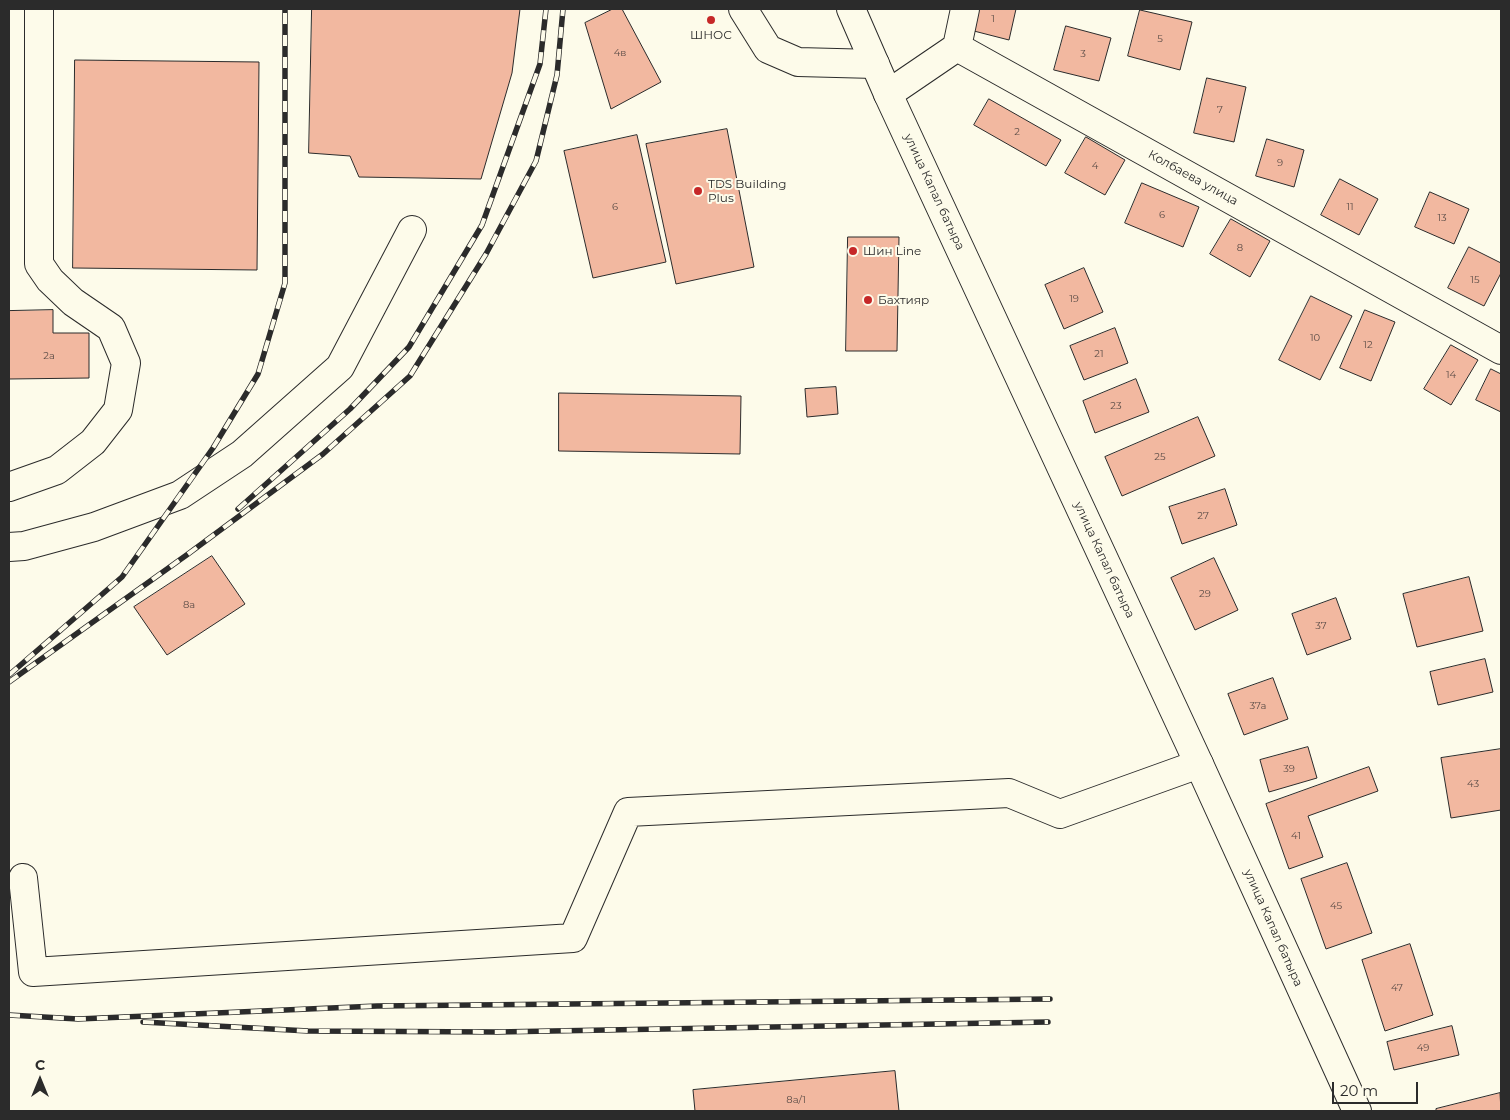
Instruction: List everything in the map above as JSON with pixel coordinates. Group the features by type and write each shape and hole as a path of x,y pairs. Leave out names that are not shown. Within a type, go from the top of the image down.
{"street":[{"path":"9,487 57,470 93,442 118,410 126,363 111,328 73,302 50,280 39,264 39,9"},
{"path":"743,9 768,49 798,62 875,64"},
{"name":"улица Капал батыра","path":"851,9 888,94 1199,764 1357,1111"},
{"path":"888,94 957,47 965,9"},
{"name":"Колбаева улица","path":"957,47 1501,350"},
{"path":"9,548 24,546 94,527 180,495 242,454 340,368 412,230"},
{"path":"23,878 33,972 573,938 628,812 1009,792 1060,814 1199,764"}],"building":[{"path":"312,9 520,9 512,73 481,179 359,177 350,156 309,153"},
{"path":"613,9 622,9 661,82 611,109 585,23"},
{"path":"976,9 1016,9 1009,40 970,30"},
{"path":"1140,10 1192,22 1180,70 1128,56"},
{"path":"1066,26 1111,38 1099,81 1054,70"},
{"path":"75,60 259,62 257,270 73,268"},
{"path":"1207,78 1246,87 1234,142 1194,133"},
{"path":"989,99 1061,140 1046,166 974,125"},
{"path":"727,129 754,267 676,284 646,144"},
{"path":"637,135 666,262 593,278 564,151"},
{"path":"1086,137 1125,160 1105,195 1065,173"},
{"path":"1267,139 1304,150 1294,187 1256,176"},
{"path":"1340,179 1378,199 1359,235 1321,215"},
{"path":"1142,183 1199,207 1183,247 1125,223"},
{"path":"1430,192 1469,209 1454,244 1415,227"},
{"path":"1231,219 1270,241 1250,277 1210,254"},
{"path":"848,237 899,237 897,351 846,351"},
{"path":"1469,247 1501,263 1501,273 1484,306 1448,288"},
{"path":"1084,268 1103,312 1064,329 1045,285"},
{"path":"1311,296 1352,316 1320,380 1279,360"},
{"path":"53,310 53,333 89,333 89,378 9,379 9,311"},
{"path":"1365,310 1395,322 1371,381 1340,368"},
{"path":"1115,328 1128,363 1084,380 1070,346"},
{"path":"1451,345 1478,360 1451,405 1424,389"},
{"path":"1491,369 1501,374 1501,412 1476,400"},
{"path":"1136,379 1149,412 1095,433 1083,401"},
{"path":"836,387 838,414 807,417 805,389"},
{"path":"559,393 741,396 740,454 559,451"},
{"path":"1198,417 1215,456 1122,496 1105,457"},
{"path":"1225,489 1237,525 1182,544 1169,507"},
{"path":"212,556 245,604 167,655 134,607"},
{"path":"1214,558 1238,610 1195,630 1171,578"},
{"path":"1469,577 1483,631 1417,647 1403,594"},
{"path":"1336,598 1351,639 1307,655 1292,614"},
{"path":"1485,659 1493,692 1438,705 1430,672"},
{"path":"1273,678 1288,719 1244,735 1228,694"},
{"path":"1308,747 1317,778 1269,792 1260,760"},
{"path":"1501,749 1501,810 1451,818 1441,758"},
{"path":"1369,767 1378,791 1308,816 1323,857 1289,869 1266,804"},
{"path":"1347,863 1372,933 1326,949 1301,879"},
{"path":"1410,944 1433,1015 1385,1031 1362,960"},
{"path":"1452,1026 1459,1055 1394,1070 1387,1042"},
{"path":"895,1071 899,1111 695,1111 693,1090"},
{"path":"1500,1093 1501,1111 1436,1111 1436,1109"}],"railway":[{"path":"9,675 122,577 213,448 258,374 285,283 285,9"},
{"path":"238,509 350,409 409,347 482,225 540,64 546,9"},
{"path":"9,682 188,554 323,454 410,376 486,254 536,161 557,75 563,9"},
{"path":"9,1015 78,1019 377,1006 1050,999"},
{"path":"143,1022 308,1031 497,1032 1048,1022"}],"place":[{"name":"ШНОС","path":"711,20"},
{"name":"TDS Building Plus","path":"698,191"},
{"name":"Шин Line","path":"853,251"},
{"name":"Бахтияр","path":"868,300"}]}
